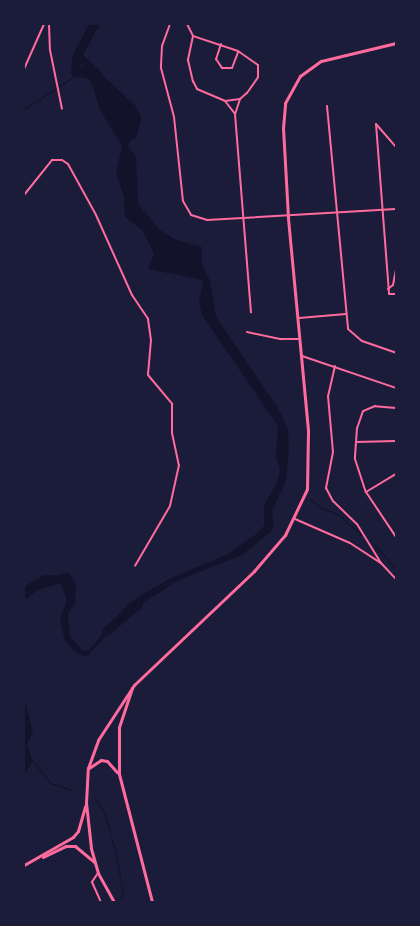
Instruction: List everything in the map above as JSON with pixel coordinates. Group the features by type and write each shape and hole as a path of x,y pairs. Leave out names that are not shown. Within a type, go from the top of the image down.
{"main road":[{"path":"24,865 73,837 78,831 86,803 88,768 98,740 134,685 254,571 295,519 307,489 310,471 302,356 288,217 283,118 285,103 294,84 320,61 396,43"},
{"path":"134,685 119,727 119,774 152,902"},
{"path":"88,768 101,760 114,766 119,774"},
{"path":"86,803 98,873 114,902"},
{"path":"24,865 66,846 83,850 96,863"}],"street":[{"path":"24,69 44,24"},
{"path":"49,24 50,50 62,109"},
{"path":"170,24 162,46 161,68 174,117 186,210 206,220 288,217 396,209"},
{"path":"187,24 193,36 188,60 192,82 197,89 225,101 235,114"},
{"path":"193,36 238,51 257,62 259,71 253,86 240,99 235,114 251,312"},
{"path":"221,44 216,59 222,68 232,68 238,51"},
{"path":"225,101 240,99"},
{"path":"327,106 339,214 348,329 354,336 396,353"},
{"path":"396,147 376,124 388,288 389,294 396,294"},
{"path":"24,195 52,160 62,160 68,164 96,215 132,295 148,319 151,340 148,374 172,404 172,433 179,468 170,506 135,566"},
{"path":"388,288 394,285 396,270"},
{"path":"298,318 346,314"},
{"path":"247,332 281,340 300,339"},
{"path":"302,356 396,388"},
{"path":"335,366 328,396 333,452 326,488 333,500 357,524 381,563 396,579"},
{"path":"396,408 375,406 363,411 356,442 356,470 366,492 396,537"},
{"path":"356,442 396,441"},
{"path":"366,492 396,474"},
{"path":"295,519 334,534 381,563"},
{"path":"98,873 92,882 101,902"}],"shaded area":[{"path":"89,24 97,24 83,55 101,72 137,127 128,146 136,157 138,204 160,230 176,240 202,247 202,265 210,281 216,317 278,408 288,430 289,447 286,481 272,511 274,524 271,532 242,555 179,580 125,614 87,657 75,652 65,641 60,619 67,600 61,584 54,580 47,582 24,596 24,587 44,575 67,575 73,601 68,615 70,636 82,650 89,650 127,605 169,579 228,554 255,535 264,526 264,505 277,483 280,470 276,456 278,426 202,315 199,302 203,280 148,269 154,254 143,231 125,217 124,197 116,173 122,146 100,110 93,87 76,53"},
{"path":"24,697 33,733 27,744 33,761 24,775"}],"waterway":[{"path":"94,24 77,55 75,71 96,75 131,108 136,117 132,135"},
{"path":"24,109 79,73"},
{"path":"310,499 321,508 339,515 361,535"},
{"path":"374,544 396,569"},
{"path":"24,594 36,585 66,577 71,585 70,603"},
{"path":"106,631 138,604"},
{"path":"33,761 50,783 73,790"},
{"path":"95,797 105,815 115,850 123,893 120,901"}]}
